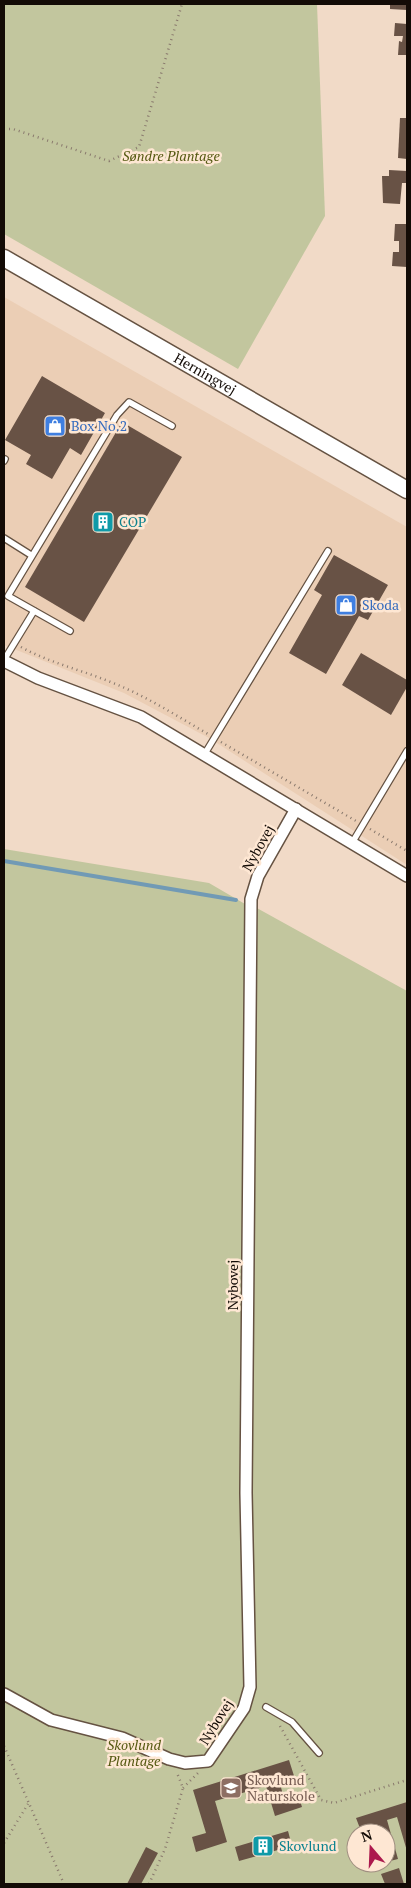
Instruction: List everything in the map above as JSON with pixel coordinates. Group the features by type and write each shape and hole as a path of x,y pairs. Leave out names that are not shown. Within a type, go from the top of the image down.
{"main road":[{"name":"Herningvej","path":"4,258 407,490"}],"street":[{"path":"4,660 38,678 140,717 407,876"},
{"name":"Nybovej","path":"172,1760 185,1763 208,1761 244,1708 250,1687 246,1483 251,899 258,876 296,810"},
{"path":"4,1694 51,1720 122,1738 172,1760"}],"lane":[{"path":"70,631 8,596 117,415 129,402 172,426"},
{"path":"4,538 32,555"},
{"path":"204,755 328,551"},
{"path":"4,660 34,611"},
{"path":"352,843 407,752"},
{"path":"266,1707 292,1722 319,1753"}],"path":[{"path":"4,129 13,129 109,161 139,147 182,4"},
{"path":"4,1746 64,1884"},
{"path":"149,1884 166,1849 183,1788 172,1760"},
{"path":"4,1843 29,1804"}],"shaded area":[{"path":"4,297 407,527 407,865 209,738 124,693 4,645"}],"green space":[{"name":"Søndre Plantage","path":"4,4 317,4 325,216 238,369 4,234"},
{"name":"Skovlund Plantage","path":"4,849 209,883 245,904 242,1300 245,1683 255,1683 250,1301 255,907 407,991 407,1884 4,1884"}],"building":[{"path":"390,4 407,4 407,10 390,9"},
{"path":"395,23 407,24 407,55 398,55 399,41 402,42 403,36 394,36"},
{"path":"400,118 407,118 407,159 398,158"},
{"path":"389,170 407,171 407,183 402,183 400,204 383,203 382,176 389,176"},
{"path":"395,224 407,224 407,267 392,266 393,252 399,252 399,241 394,241"},
{"name":"Box No.2","path":"42,376 105,413 81,455 70,448 52,479 26,464 31,455 5,440"},
{"name":"COP","path":"122,422 182,457 84,622 25,587"},
{"name":"Skoda","path":"334,555 388,585 368,620 359,616 326,674 289,653 322,595 314,590"},
{"path":"361,653 407,680 407,687 391,715 342,685"},
{"path":"289,1760 295,1779 280,1784 284,1798 298,1794 302,1807 275,1816 266,1786 215,1801 227,1842 196,1852 192,1837 206,1833 193,1790"},
{"path":"407,1802 407,1851 397,1817 387,1820 388,1823 358,1823 356,1818"},
{"name":"Skovlund","path":"288,1831 292,1846 239,1861 235,1847"},
{"path":"146,1847 158,1853 141,1884 127,1884"},
{"path":"399,1868 404,1884 385,1884 381,1874 396,1873 396,1869"}],"waterway":[{"path":"4,861 236,900"}],"place":[{"name":"Box No.2","path":"55,426"},
{"name":"COP","path":"103,522"},
{"name":"Skoda","path":"346,605"},
{"name":"Skovlund Naturskole","path":"231,1788"},
{"name":"Skovlund","path":"263,1846"}]}
